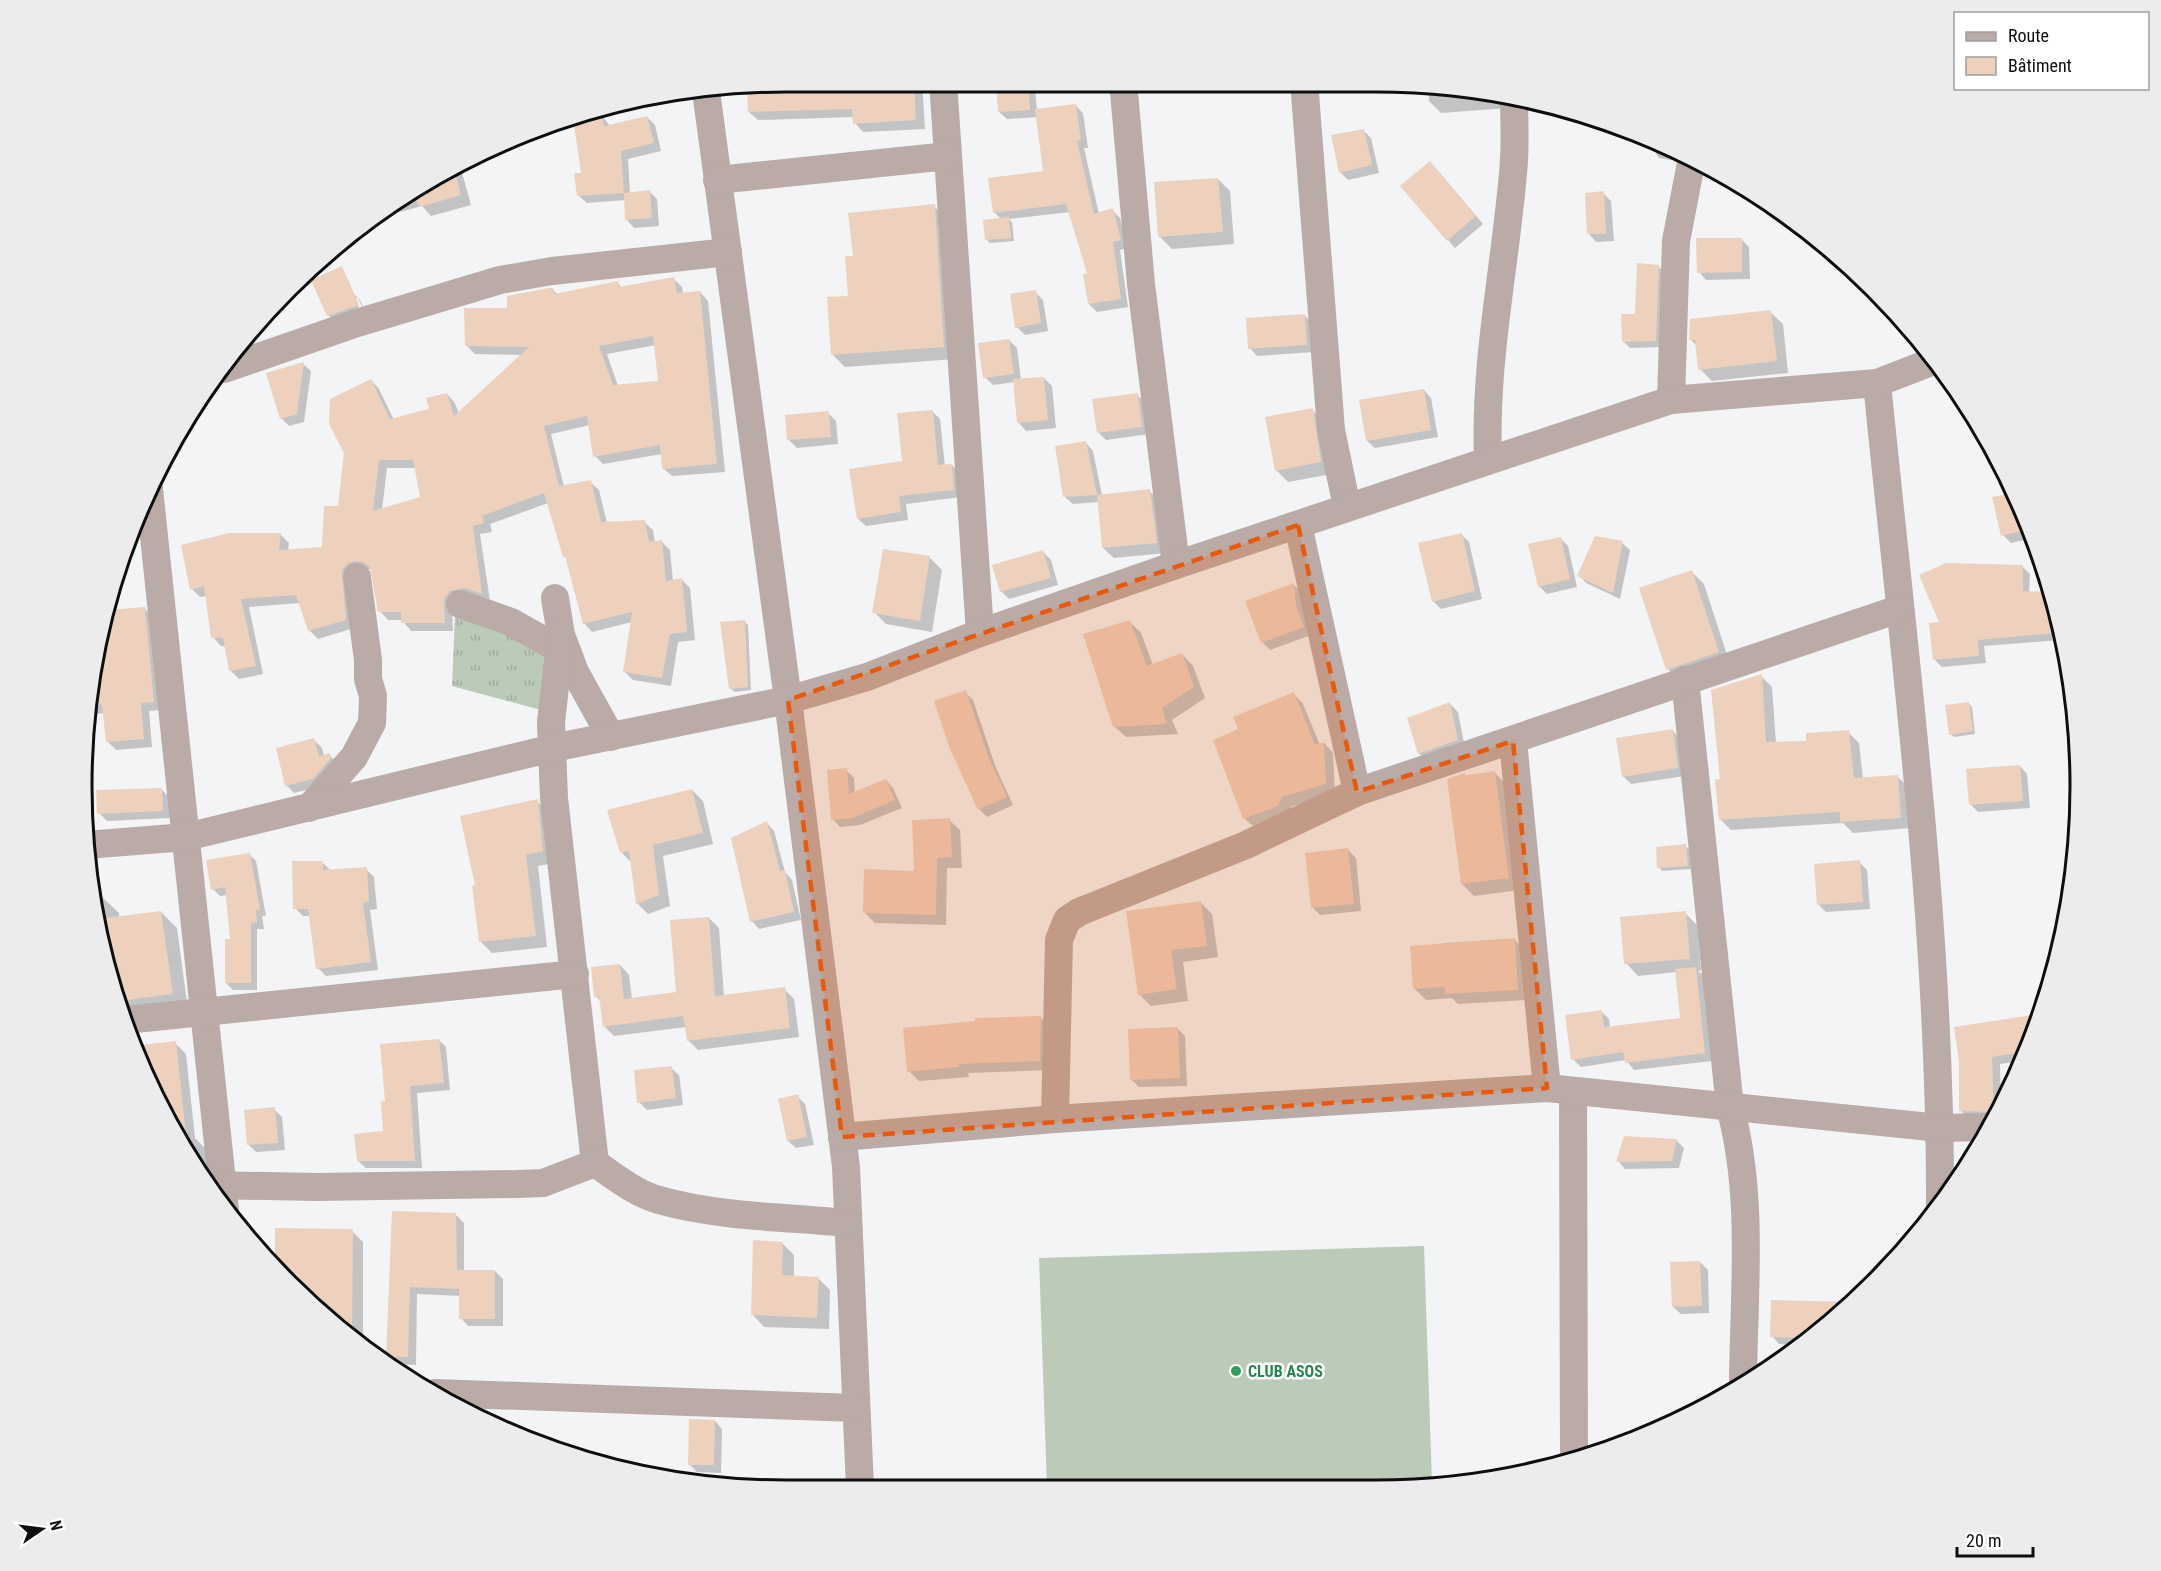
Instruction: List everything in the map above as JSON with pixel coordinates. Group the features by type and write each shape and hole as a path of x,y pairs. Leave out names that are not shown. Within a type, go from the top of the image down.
{"street":[{"path":"944,92 980,633"},
{"path":"1124,92 1141,284 1176,565"},
{"path":"1305,92 1331,430 1347,507"},
{"path":"706,96 788,700 846,1167 860,1480"},
{"path":"1488,459 1486,416 1497,299 1514,171 1514,106"},
{"path":"717,180 948,156"},
{"path":"1671,400 1676,241 1690,167"},
{"path":"233,366 357,323 501,280 552,271 728,252"},
{"path":"94,844 186,837 553,748 788,700 867,677 980,633 1176,565 1488,459 1671,400 1877,383 1927,364"},
{"path":"1877,383 1926,862 1940,1128 1940,1189"},
{"path":"150,507 206,1012 217,1184"},
{"path":"1298,525 1357,792"},
{"path":"309,808 354,757 372,723 373,696 368,679 368,660 357,577"},
{"path":"555,598 560,642 551,722 554,798 595,1163 626,1185 658,1200 718,1211 847,1223"},
{"path":"460,604 560,642 611,737"},
{"path":"1055,1119 1059,940 1067,920 1105,900 1246,845 1357,792 1899,609"},
{"path":"1685,680 1730,1107 1740,1146 1745,1189 1743,1374"},
{"path":"1513,741 1560,1089 1574,1450"},
{"path":"132,1019 575,974"},
{"path":"842,1137 1055,1119 1560,1089 1940,1128 1980,1127"},
{"path":"224,1194 317,1187 543,1183 595,1163"},
{"path":"451,1394 855,1408"}],"highlighted area":[{"path":"1298,525 1357,792 1513,741 1547,1088 842,1137 788,700"}],"green space":[{"path":"456,594 558,641 541,710 452,686"},
{"name":"CLUB ASOS","path":"1424,1246 1432,1477 1376,1480 1047,1480 1039,1258"}],"building":[{"path":"915,92 916,120 853,124 852,109 748,112 747,93"},
{"path":"997,92 1029,92 1030,110 998,112"},
{"path":"1076,104 1081,140 1077,141 1094,214 1113,208 1121,240 1113,242 1121,299 1088,304 1083,274 1087,273 1066,204 993,213 988,178 1043,171 1035,109"},
{"path":"602,116 604,126 647,116 654,143 621,151 624,193 577,196 574,173 581,173 574,124"},
{"path":"1364,129 1372,165 1339,173 1331,135"},
{"path":"1430,161 1476,216 1447,241 1400,186"},
{"path":"456,175 461,195 420,207 415,199"},
{"path":"1218,178 1223,232 1158,237 1154,182"},
{"path":"650,190 652,218 625,220 624,193"},
{"path":"1604,191 1606,234 1587,234 1585,193"},
{"path":"935,204 944,347 831,355 827,297 848,296 845,256 853,256 848,213"},
{"path":"1009,217 1011,238 985,240 983,220"},
{"path":"1696,238 1742,238 1742,272 1697,273"},
{"path":"1637,263 1659,265 1656,341 1622,342 1621,314 1635,314"},
{"path":"342,266 359,305 327,316 311,280"},
{"path":"674,277 677,293 700,291 717,464 662,469 660,445 593,457 587,416 544,426 559,486 591,480 601,522 645,520 649,542 662,540 666,581 682,578 687,632 670,634 662,678 623,672 632,612 583,624 565,556 563,557 544,493 482,516 484,523 473,526 482,594 465,588 450,591 444,599 445,623 401,623 401,612 378,612 370,567 363,562 354,561 347,564 342,571 346,620 308,631 296,595 241,599 256,666 229,671 223,638 211,638 204,586 190,590 181,545 229,533 281,533 279,550 322,547 324,506 338,506 344,453 329,424 330,399 371,379 390,419 429,409 426,398 447,393 454,416 529,347 465,346 464,308 507,308 507,296 549,288 553,288 554,294 618,281 619,287","holes":["653,336 658,381 613,385 599,346","379,460 413,460 420,497 373,511"]},
{"path":"1036,290 1041,323 1015,328 1010,294"},
{"path":"1771,310 1777,361 1698,370 1695,340 1689,340 1690,319"},
{"path":"1305,314 1307,345 1248,349 1246,318"},
{"path":"1009,339 1014,374 983,378 978,343"},
{"path":"304,362 297,414 280,419 266,373"},
{"path":"1044,377 1048,420 1017,423 1013,379"},
{"path":"1424,389 1431,430 1366,441 1359,400"},
{"path":"1138,393 1142,427 1097,433 1092,399"},
{"path":"1313,408 1321,462 1275,471 1265,417"},
{"path":"933,410 938,465 952,464 954,490 899,496 901,512 857,519 849,469 902,461 897,413"},
{"path":"829,411 831,437 787,440 785,415"},
{"path":"1086,441 1097,495 1063,497 1055,446"},
{"path":"1150,489 1157,543 1102,548 1097,495"},
{"path":"2005,494 2021,531 2001,536 1992,497"},
{"path":"1462,533 1475,591 1432,602 1418,543"},
{"path":"1595,536 1623,541 1613,593 1577,576"},
{"path":"1561,537 1570,579 1538,587 1528,544"},
{"path":"883,549 930,556 920,621 872,613"},
{"path":"1043,550 1051,578 1000,592 992,565"},
{"path":"1946,563 2023,565 2023,591 2042,592 2052,634 1978,640 1979,656 1933,660 1929,623 1939,622 1919,575"},
{"path":"1692,570 1719,652 1666,670 1639,588"},
{"path":"1294,583 1296,606 1304,627 1261,643 1245,601"},
{"path":"145,607 154,702 141,703 144,739 106,742 102,705 96,705 114,609"},
{"path":"745,620 748,687 729,689 720,622"},
{"path":"1130,620 1147,666 1182,653 1194,687 1162,708 1167,724 1113,727 1083,634"},
{"path":"1762,674 1766,742 1806,741 1806,733 1849,730 1854,778 1898,775 1901,818 1840,822 1840,812 1719,820 1715,780 1720,779 1711,690"},
{"path":"966,690 989,759 1007,797 978,810 950,749 934,701"},
{"path":"1294,692 1315,745 1324,742 1326,784 1282,797 1278,806 1243,819 1213,740 1238,729 1233,717"},
{"path":"1450,702 1458,740 1418,754 1407,718"},
{"path":"1969,702 1973,731 1949,735 1945,705"},
{"path":"1673,729 1678,768 1622,777 1616,738"},
{"path":"314,738 319,756 330,753 331,758 313,779 285,786 276,748"},
{"path":"2020,765 2023,801 1969,805 1966,769"},
{"path":"847,768 849,794 886,779 895,800 852,818 831,820 827,770"},
{"path":"1495,771 1509,878 1461,884 1447,779 1465,773 1466,775"},
{"path":"162,788 163,811 97,814 96,790"},
{"path":"692,789 703,833 653,845 659,895 636,904 629,851 620,853 607,810"},
{"path":"538,799 543,851 526,855 536,936 479,942 472,886 475,885 460,816"},
{"path":"950,818 952,857 937,858 936,915 863,913 864,869 914,871 912,820"},
{"path":"767,821 780,871 785,870 794,912 750,922 731,838"},
{"path":"1686,844 1688,866 1657,868 1656,847"},
{"path":"1348,848 1354,904 1311,908 1305,853"},
{"path":"250,853 260,910 256,910 257,922 251,923 251,983 225,983 225,939 230,939 225,887 211,890 206,860"},
{"path":"1860,860 1863,902 1817,905 1814,864"},
{"path":"292,861 323,861 323,870 367,867 369,902 363,903 371,962 316,969 308,909 293,909"},
{"path":"1201,901 1207,946 1171,950 1177,989 1138,995 1126,911"},
{"path":"161,911 173,994 125,1000 104,918"},
{"path":"1686,911 1690,959 1624,964 1620,917"},
{"path":"709,917 715,996 785,987 790,1028 687,1041 683,1016 603,1027 599,996 594,997 591,967 620,964 624,999 676,992 670,920"},
{"path":"1515,938 1518,990 1445,994 1445,987 1413,989 1410,946"},
{"path":"1696,967 1705,1053 1625,1063 1623,1052 1571,1060 1565,1015 1602,1010 1604,1027 1680,1018 1675,969"},
{"path":"2031,1015 2016,1053 1992,1057 1994,1100 1988,1112 1959,1111 1959,1062 1954,1027"},
{"path":"1041,1016 1040,1061 959,1064 959,1067 907,1072 903,1028 975,1021 975,1018"},
{"path":"1178,1027 1180,1078 1130,1080 1128,1029"},
{"path":"439,1039 444,1083 410,1086 415,1161 357,1161 354,1134 383,1131 381,1102 385,1101 380,1044"},
{"path":"176,1041 186,1135 163,1092 142,1045"},
{"path":"672,1066 676,1098 637,1103 634,1070"},
{"path":"798,1094 807,1137 787,1141 778,1099"},
{"path":"275,1107 278,1143 247,1145 244,1110"},
{"path":"1624,1136 1677,1139 1672,1161 1616,1162"},
{"path":"392,1211 456,1213 457,1270 495,1270 495,1319 459,1319 459,1289 410,1287 408,1357 392,1357 386,1353"},
{"path":"275,1228 353,1229 352,1327 328,1307 275,1255"},
{"path":"753,1240 783,1242 782,1275 819,1277 817,1318 751,1315"},
{"path":"1700,1261 1702,1306 1672,1307 1670,1262"},
{"path":"1771,1300 1839,1302 1796,1338 1770,1337"},
{"path":"689,1419 715,1420 714,1465 688,1465"}],"place":[{"name":"CLUB ASOS","path":"1236,1371"}]}
